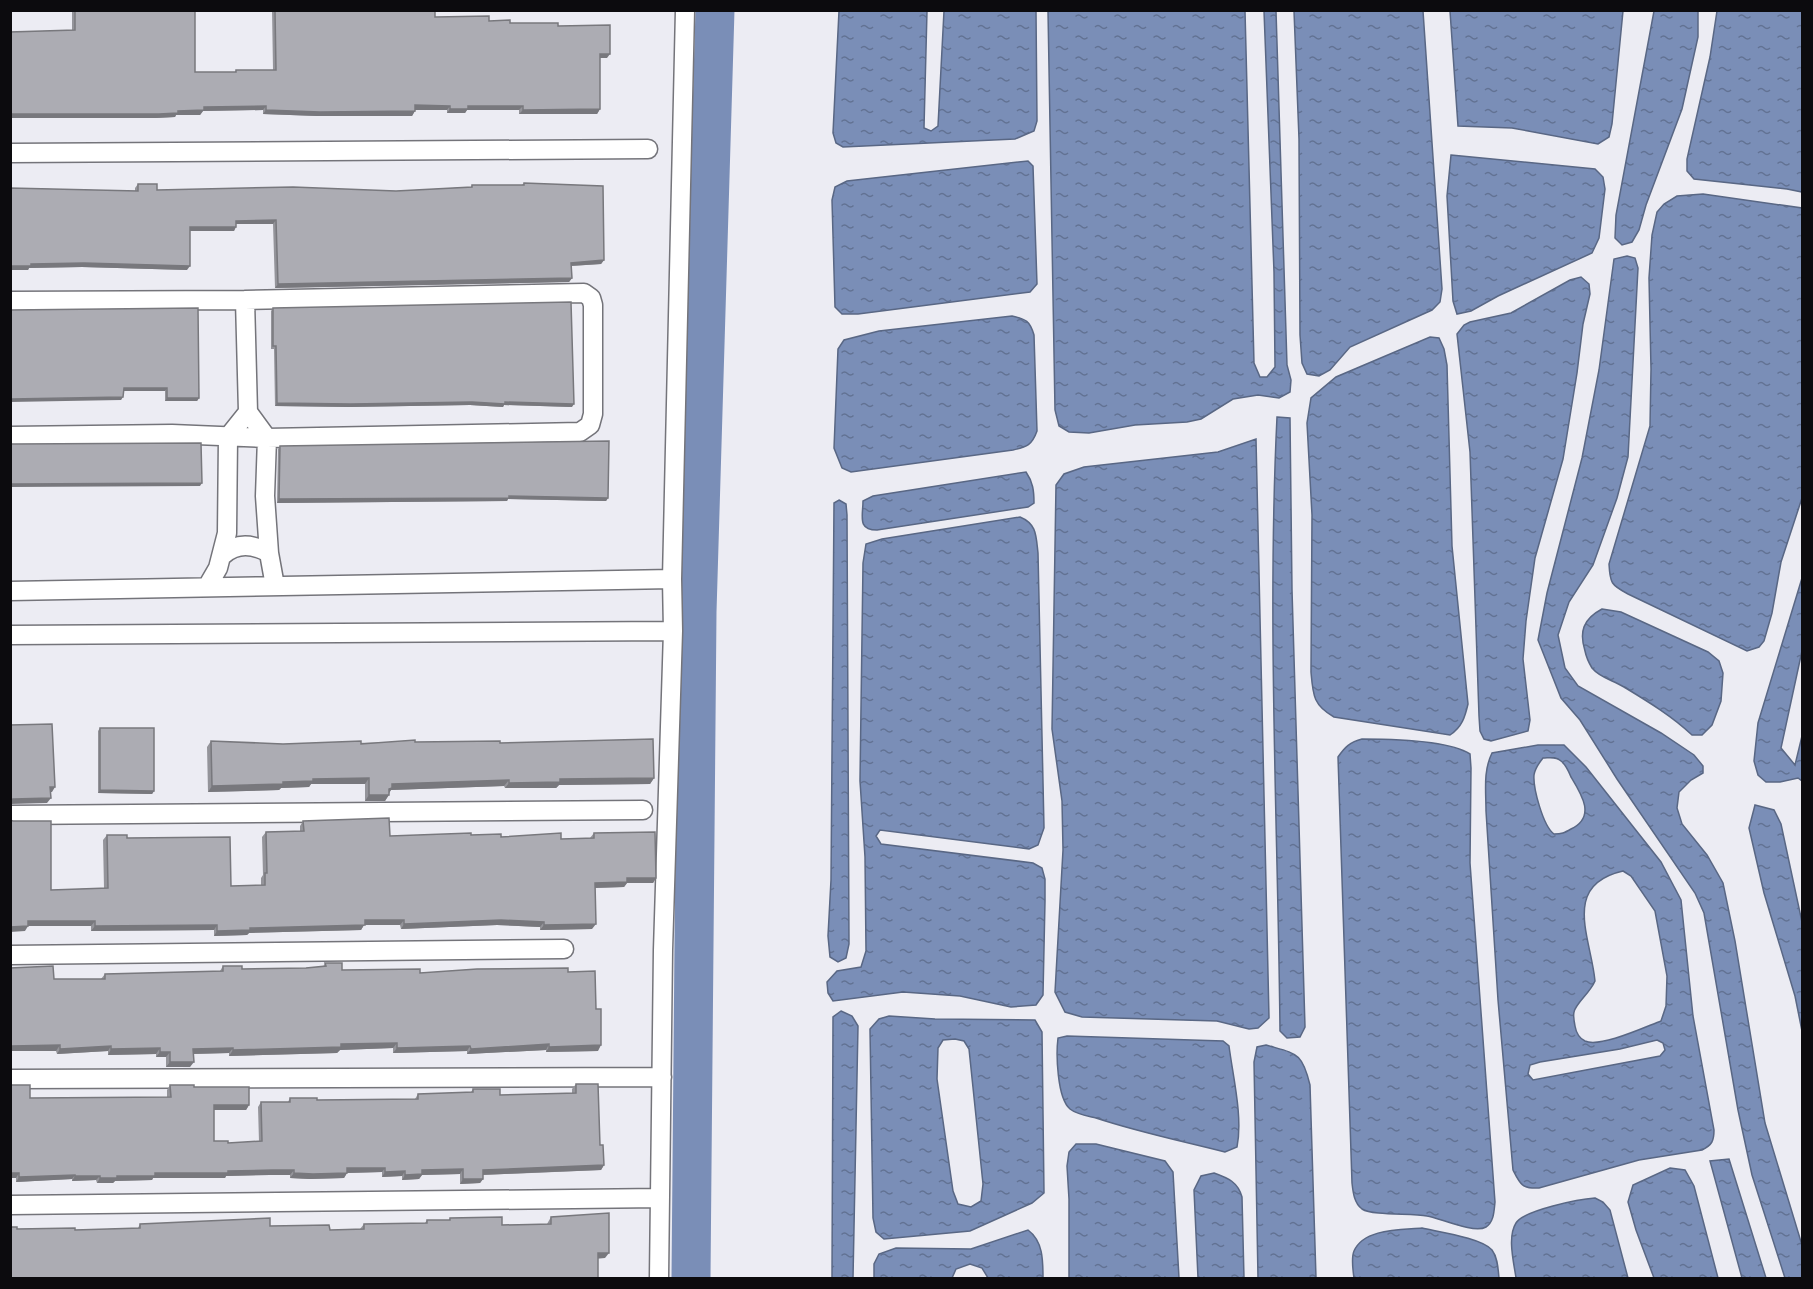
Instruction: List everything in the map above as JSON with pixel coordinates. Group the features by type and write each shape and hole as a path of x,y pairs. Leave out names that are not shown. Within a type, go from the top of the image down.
{"street":[{"path":"659,1278 663,950 673,631 672,579 685,10"},
{"path":"10,153 648,149"},
{"path":"10,301 245,300 584,293 591,298 593,305 593,414 590,424 579,432 267,438 172,434 10,436"},
{"path":"245,300 248,412 267,438 265,496 269,553 275,586"},
{"path":"207,587 223,555 227,533 228,436 248,412"},
{"path":"223,555 229,549 244,545 261,548 269,553"},
{"path":"10,591 672,579"},
{"path":"10,635 673,631"},
{"path":"10,815 643,810"},
{"path":"10,955 564,949"},
{"path":"10,1079 662,1077"},
{"path":"10,1205 660,1198"}],"water":[{"path":"839,11 927,11 924,128 931,131 938,126 944,11 1036,11 1037,121 1034,131 1015,139 843,147 836,143 833,133"},
{"path":"1048,11 1245,11 1254,363 1260,377 1267,377 1275,367 1274,272 1264,11 1276,11 1287,365 1291,380 1290,392 1279,398 1258,395 1233,399 1201,419 1187,422 1135,425 1089,433 1069,432 1059,426 1055,410"},
{"path":"1294,11 1423,11 1442,289 1440,302 1432,310 1350,347 1330,370 1319,376 1307,374 1302,363 1300,335 1299,139"},
{"path":"1450,11 1623,11 1609,137 1598,144 1512,128 1458,126"},
{"path":"1654,11 1698,11 1698,37 1682,109 1639,230 1632,242 1622,245 1615,238 1616,215"},
{"path":"1717,11 1802,11 1802,192 1694,179 1687,171 1687,159 1710,57"},
{"path":"1451,155 1595,169 1603,177 1605,189 1599,238 1592,253 1498,296 1471,311 1457,314 1453,301 1447,196"},
{"path":"1028,161 1033,166 1037,284 1030,292 858,314 842,314 835,307 832,200 835,187 847,181"},
{"path":"1703,194 1802,208 1802,498 1781,562 1772,613 1764,641 1759,647 1747,651 1622,591 1612,583 1609,570 1650,426 1649,278 1652,235 1657,212 1664,204 1677,196"},
{"path":"1627,256 1635,258 1638,268 1628,457 1617,498 1593,565 1569,602 1558,635 1565,668 1578,686 1661,733 1694,755 1703,766 1703,773 1691,780 1679,792 1677,808 1682,824 1707,855 1723,883 1735,941 1765,1123 1802,1245 1802,1278 1785,1278 1752,1175 1738,1110 1704,913 1695,893 1617,779 1580,720 1561,698 1538,640 1547,593 1582,458 1599,370 1614,259"},
{"path":"1581,277 1589,284 1590,294 1583,324 1563,459 1535,558 1526,621 1523,659 1530,720 1528,731 1491,741 1484,739 1480,731 1470,452 1457,334 1464,325 1470,322 1511,313 1570,280"},
{"path":"1012,316 1027,321 1034,335 1037,431 1031,442 1013,450 851,472 842,468 834,448 838,349 844,340 879,331"},
{"path":"1430,337 1439,338 1447,365 1452,546 1468,704 1462,721 1450,735 1334,717 1327,713 1315,699 1311,672 1312,515 1307,423 1311,398 1336,377"},
{"path":"1277,417 1290,418 1292,590 1305,1027 1300,1037 1287,1038 1280,1031 1274,724 1273,570"},
{"path":"1256,439 1269,1018 1258,1028 1249,1029 1217,1021 1082,1017 1065,1012 1055,992 1063,850 1062,801 1052,729 1056,485 1064,474 1084,467 1218,452"},
{"path":"1026,472 1032,483 1034,494 1034,503 1028,507 877,530 866,528 862,521 863,501 873,496"},
{"path":"839,500 846,504 847,515 849,944 846,958 838,962 830,957 828,936 831,880 834,503"},
{"path":"1020,517 1033,527 1038,553 1044,828 1038,845 1029,849 880,830 876,836 881,844 1033,863 1042,868 1045,879 1043,995 1036,1005 1011,1007 960,996 903,992 833,1001 828,993 827,982 837,971 861,967 866,951 865,857 860,781 863,563 866,544 882,539"},
{"path":"1802,578 1802,651 1781,748 1795,765 1802,736 1802,781 1798,778 1766,782 1758,775 1754,761 1758,723"},
{"path":"1602,609 1621,612 1708,652 1719,661 1723,673 1721,701 1712,725 1702,735 1692,735 1659,709 1592,668 1585,653 1583,632 1590,617"},
{"path":"1362,739 1433,743 1460,749 1470,754 1470,863 1495,1202 1491,1222 1481,1229 1465,1227 1427,1216 1367,1211 1359,1207 1353,1194 1338,757 1348,745"},
{"path":"1538,745 1564,745 1586,767 1661,862 1681,900 1693,1016 1714,1130 1712,1142 1702,1150 1639,1160 1539,1188 1525,1186 1515,1175 1498,1000 1486,811 1486,774 1492,753","holes":["1543,758 1555,758 1563,763 1584,805 1585,812 1579,824 1561,833 1554,834 1550,830 1537,797 1534,775","1623,871 1631,876 1655,911 1667,976 1666,1006 1661,1021 1623,1036 1592,1042 1585,1041 1578,1035 1574,1015 1577,1005 1595,981 1584,915 1586,901 1592,888 1604,878","1657,1040 1663,1043 1665,1050 1660,1056 1533,1080 1528,1074 1530,1065 1540,1062 1620,1049"]},
{"path":"1755,805 1774,810 1781,824 1802,922 1802,1031 1795,996 1764,893 1749,828"},
{"path":"841,1011 852,1016 858,1026 853,1278 832,1278 833,1017"},
{"path":"889,1016 1035,1020 1042,1032 1044,1193 1032,1203 970,1231 884,1239 876,1232 873,1218 870,1029 879,1019","holes":["943,1040 964,1041 969,1049 983,1184 981,1201 971,1207 958,1204 953,1191 937,1079 938,1048"]},
{"path":"1067,1036 1223,1041 1229,1046 1237,1097 1239,1135 1237,1147 1225,1152 1128,1128 1073,1111 1062,1096 1057,1065 1058,1038"},
{"path":"1266,1045 1297,1056 1304,1066 1310,1085 1316,1278 1258,1278 1254,1062 1257,1047"},
{"path":"1076,1144 1096,1144 1165,1161 1173,1172 1179,1278 1069,1278 1067,1166 1069,1152"},
{"path":"1729,1159 1766,1278 1742,1278 1710,1161"},
{"path":"1670,1168 1685,1170 1694,1186 1718,1278 1654,1278 1628,1202 1633,1185"},
{"path":"1214,1173 1232,1181 1242,1197 1244,1278 1198,1278 1194,1190 1201,1176"},
{"path":"1595,1198 1603,1202 1610,1210 1628,1278 1516,1278 1512,1235 1516,1223 1521,1218 1541,1210"},
{"path":"1422,1228 1470,1239 1487,1246 1495,1256 1499,1278 1354,1278 1353,1254 1359,1243 1375,1234"},
{"path":"1028,1230 1039,1245 1043,1278 988,1278 982,1268 970,1264 956,1269 952,1278 874,1278 874,1264 879,1254 896,1248 971,1249"}],"building":[{"path":"75,10 195,10 195,72 276,70 275,10 435,10 435,17 489,16 489,21 510,20 510,23 558,23 558,26 610,25 610,54 600,54 600,109 523,110 523,106 468,106 468,109 450,109 450,106 415,105 415,111 320,112 266,110 266,106 204,107 204,110 159,114 10,114 10,32 75,30"},
{"path":"524,183 603,186 604,260 571,263 572,278 278,284 276,220 236,221 236,227 190,227 190,266 84,263 10,266 10,188 138,191 138,184 157,184 157,190 293,187 396,191 472,187 472,185 524,185"},
{"path":"571,302 574,404 277,403 273,308"},
{"path":"198,308 199,398 167,398 167,388 124,388 123,397 10,399 10,310"},
{"path":"609,441 608,498 509,496 509,498 279,499 280,446"},
{"path":"10,443 201,443 202,483 10,484"},
{"path":"52,724 55,787 50,787 51,798 10,800 10,725"},
{"path":"100,728 154,728 154,791 100,790"},
{"path":"653,739 654,778 560,779 560,782 509,783 509,780 392,784 389,795 369,795 369,778 313,779 313,781 283,782 283,784 212,786 211,741 283,744 361,741 361,744 415,740 415,742 500,741 500,743"},
{"path":"389,818 390,836 471,833 471,835 501,834 501,837 561,833 561,839 594,838 594,833 655,832 656,878 627,878 627,882 595,883 596,924 544,925 544,922 501,920 404,924 404,920 365,920 365,925 217,931 217,925 95,926 95,921 28,921 28,926 10,927 10,820 51,821 51,890 108,888 107,835 127,835 127,838 230,837 231,886 265,885 266,832 304,831 303,821"},
{"path":"325,963 342,963 342,970 420,969 420,973 477,969 568,968 568,972 595,971 596,1009 601,1009 601,1045 549,1047 549,1044 471,1049 470,1046 397,1048 397,1043 341,1044 341,1047 193,1049 194,1062 170,1062 170,1052 160,1052 160,1048 111,1049 111,1046 60,1049 60,1045 11,1046 10,968 53,966 54,979 105,979 105,974 223,971 223,966 242,966 242,969 306,968 326,966"},
{"path":"576,1084 598,1084 600,1145 603,1145 604,1165 483,1170 483,1179 463,1179 463,1169 422,1170 422,1174 405,1175 405,1171 385,1172 385,1168 347,1168 347,1173 313,1174 294,1173 294,1170 155,1173 155,1176 117,1176 117,1178 75,1175 19,1177 19,1173 10,1173 10,1085 30,1085 30,1098 171,1097 170,1085 249,1087 249,1105 214,1105 214,1141 228,1141 228,1143 262,1141 261,1102 290,1102 290,1098 418,1099 418,1094 473,1092 473,1089 500,1089 500,1095 576,1093"},
{"path":"609,1213 609,1253 598,1253 598,1278 11,1278 10,1227 17,1227 17,1229 75,1228 75,1230 140,1228 140,1224 270,1218 270,1226 329,1225 330,1230 364,1229 364,1224 427,1223 427,1220 450,1220 450,1218 502,1217 502,1225 551,1224 551,1217"}],"waterway":[{"path":"691,1278 697,612 715,10"}]}
